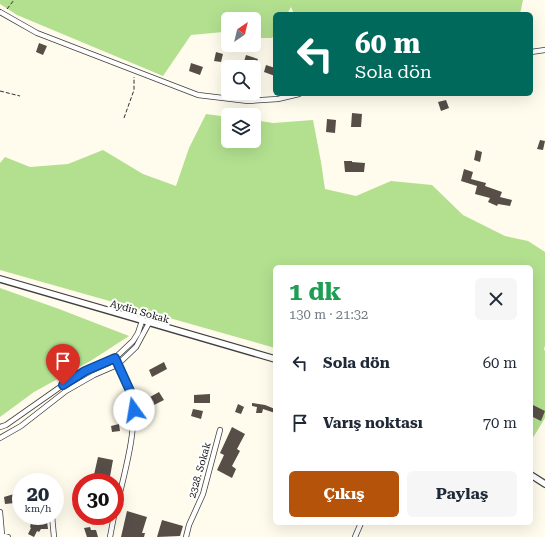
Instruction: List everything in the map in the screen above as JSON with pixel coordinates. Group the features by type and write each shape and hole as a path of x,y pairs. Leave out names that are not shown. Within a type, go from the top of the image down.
{"street":[{"path":"1,13 37,33 198,95 248,101 278,99 291,96"},
{"path":"533,52 545,50"},
{"name":"Aydin Sokak","path":"0,279 273,358"},
{"path":"0,427 85,371 115,358 133,341 138,333 142,321"},
{"path":"0,438 22,426 66,391 94,375 117,365 136,347 149,323"},
{"path":"115,358 131,393 134,410 131,438 124,473"},
{"name":"2328. Sokak","path":"186,537 189,525 203,494 220,430"},
{"path":"533,476 545,484"},
{"path":"0,512 1,535 8,537"},
{"path":"53,525 54,537"},
{"path":"110,537 113,525"},
{"path":"355,537 360,525"}],"path":[{"path":"1,13 14,0"},
{"path":"124,118 134,90 134,71"},
{"path":"0,91 20,96"}],"green space":[{"path":"0,0 523,0 520,12 293,12 291,7 288,12 273,12 272,38 261,38 261,12 221,12 221,32 191,35 163,76 17,15 0,4"},
{"path":"206,114 221,116 221,148 261,148 261,121 273,123 313,120 325,189 356,196 391,181 432,185 463,215 505,236 528,241 545,252 545,418 533,438 533,265 273,265 273,347 0,270 0,163 5,157 30,167 68,164 103,150 143,174 176,186 189,148"},
{"path":"0,288 129,336 92,360 34,392 0,417"}],"building":[{"path":"39,43 47,46 43,55 36,52"},
{"path":"216,52 223,54 221,62 214,61"},
{"path":"246,55 258,59 258,60 244,60"},
{"path":"191,63 203,67 200,75 189,71"},
{"path":"266,65 273,67 273,75 264,72"},
{"path":"446,100 449,108 441,111 438,102"},
{"path":"352,113 362,114 361,127 351,127"},
{"path":"327,119 336,120 335,133 326,132"},
{"path":"540,140 545,141 543,150 537,149"},
{"path":"476,150 482,152 480,162 474,160"},
{"path":"344,161 365,163 364,172 345,172"},
{"path":"464,169 473,172 471,179 486,183 485,186 502,192 500,197 512,200 510,206 498,204 497,206 488,202 490,198 475,194 477,186 461,181"},
{"path":"164,362 167,369 152,377 149,370"},
{"path":"159,392 164,400 154,405 150,397"},
{"path":"210,394 210,403 194,403 194,395"},
{"path":"252,403 265,405 273,408 273,412 263,409 262,413 256,413 257,407 252,406"},
{"path":"238,404 244,407 241,414 235,412"},
{"path":"533,405 545,411 541,421 533,417"},
{"path":"193,409 203,411 201,419 191,416"},
{"path":"119,424 120,431 112,432 111,426"},
{"path":"232,427 245,434 237,449 240,451 232,466 236,469 232,478 217,470 224,455 220,453"},
{"path":"98,457 113,460 111,473 94,473"},
{"path":"12,495 12,503 5,504 4,497"},
{"path":"127,511 147,517 142,533 145,533 144,537 121,537"},
{"path":"162,520 183,526 180,536 157,537"},
{"path":"30,525 48,525 48,529 41,529 39,532 37,531 34,537 28,534 31,528"},
{"path":"90,527 91,530 96,530 98,537 87,537 84,528"}],"route":[{"path":"63,385 85,371 115,358 131,393 134,410"}]}
